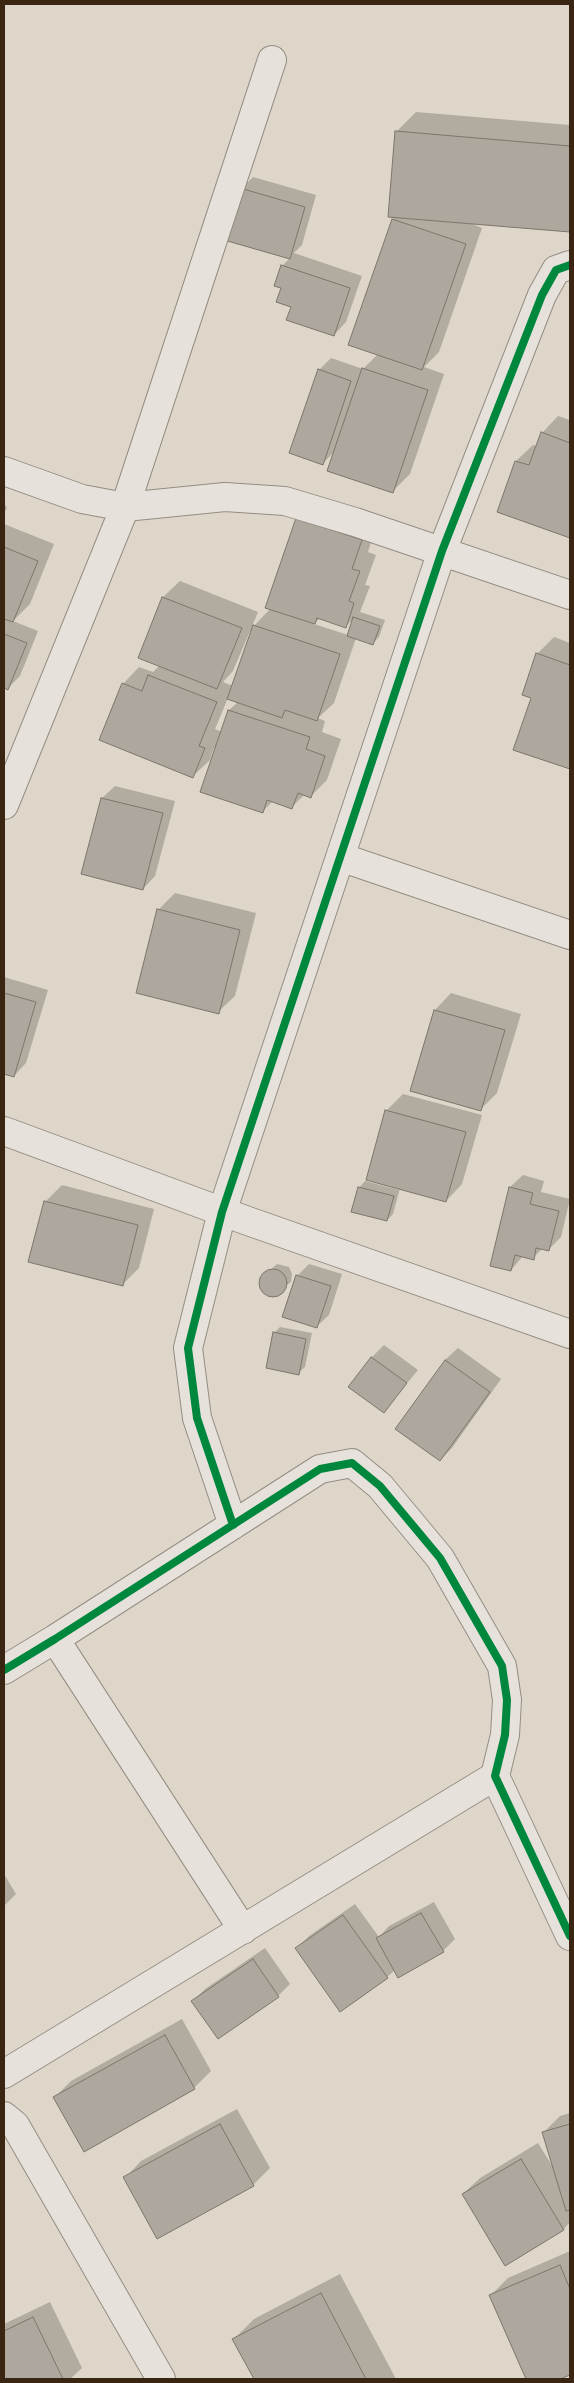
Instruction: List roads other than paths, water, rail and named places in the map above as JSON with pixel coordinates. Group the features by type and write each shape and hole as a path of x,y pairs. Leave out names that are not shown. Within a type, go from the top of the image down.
{"street":[{"path":"4,805 125,507 272,60"},
{"path":"233,1525 196,1418 188,1348 222,1212 442,551 542,295 556,270 570,265"},
{"path":"4,471 82,499 125,507 225,497 285,501 442,551 570,595"},
{"path":"340,857 570,935"},
{"path":"4,1131 222,1212 570,1334"},
{"path":"4,1670 320,1469 352,1463 380,1486 440,1558 502,1666 507,1700 505,1735 495,1776 570,1936"},
{"path":"55,1639 243,1930"},
{"path":"4,2074 495,1776"},
{"path":"4,2116 14,2125 161,2379"}]}
